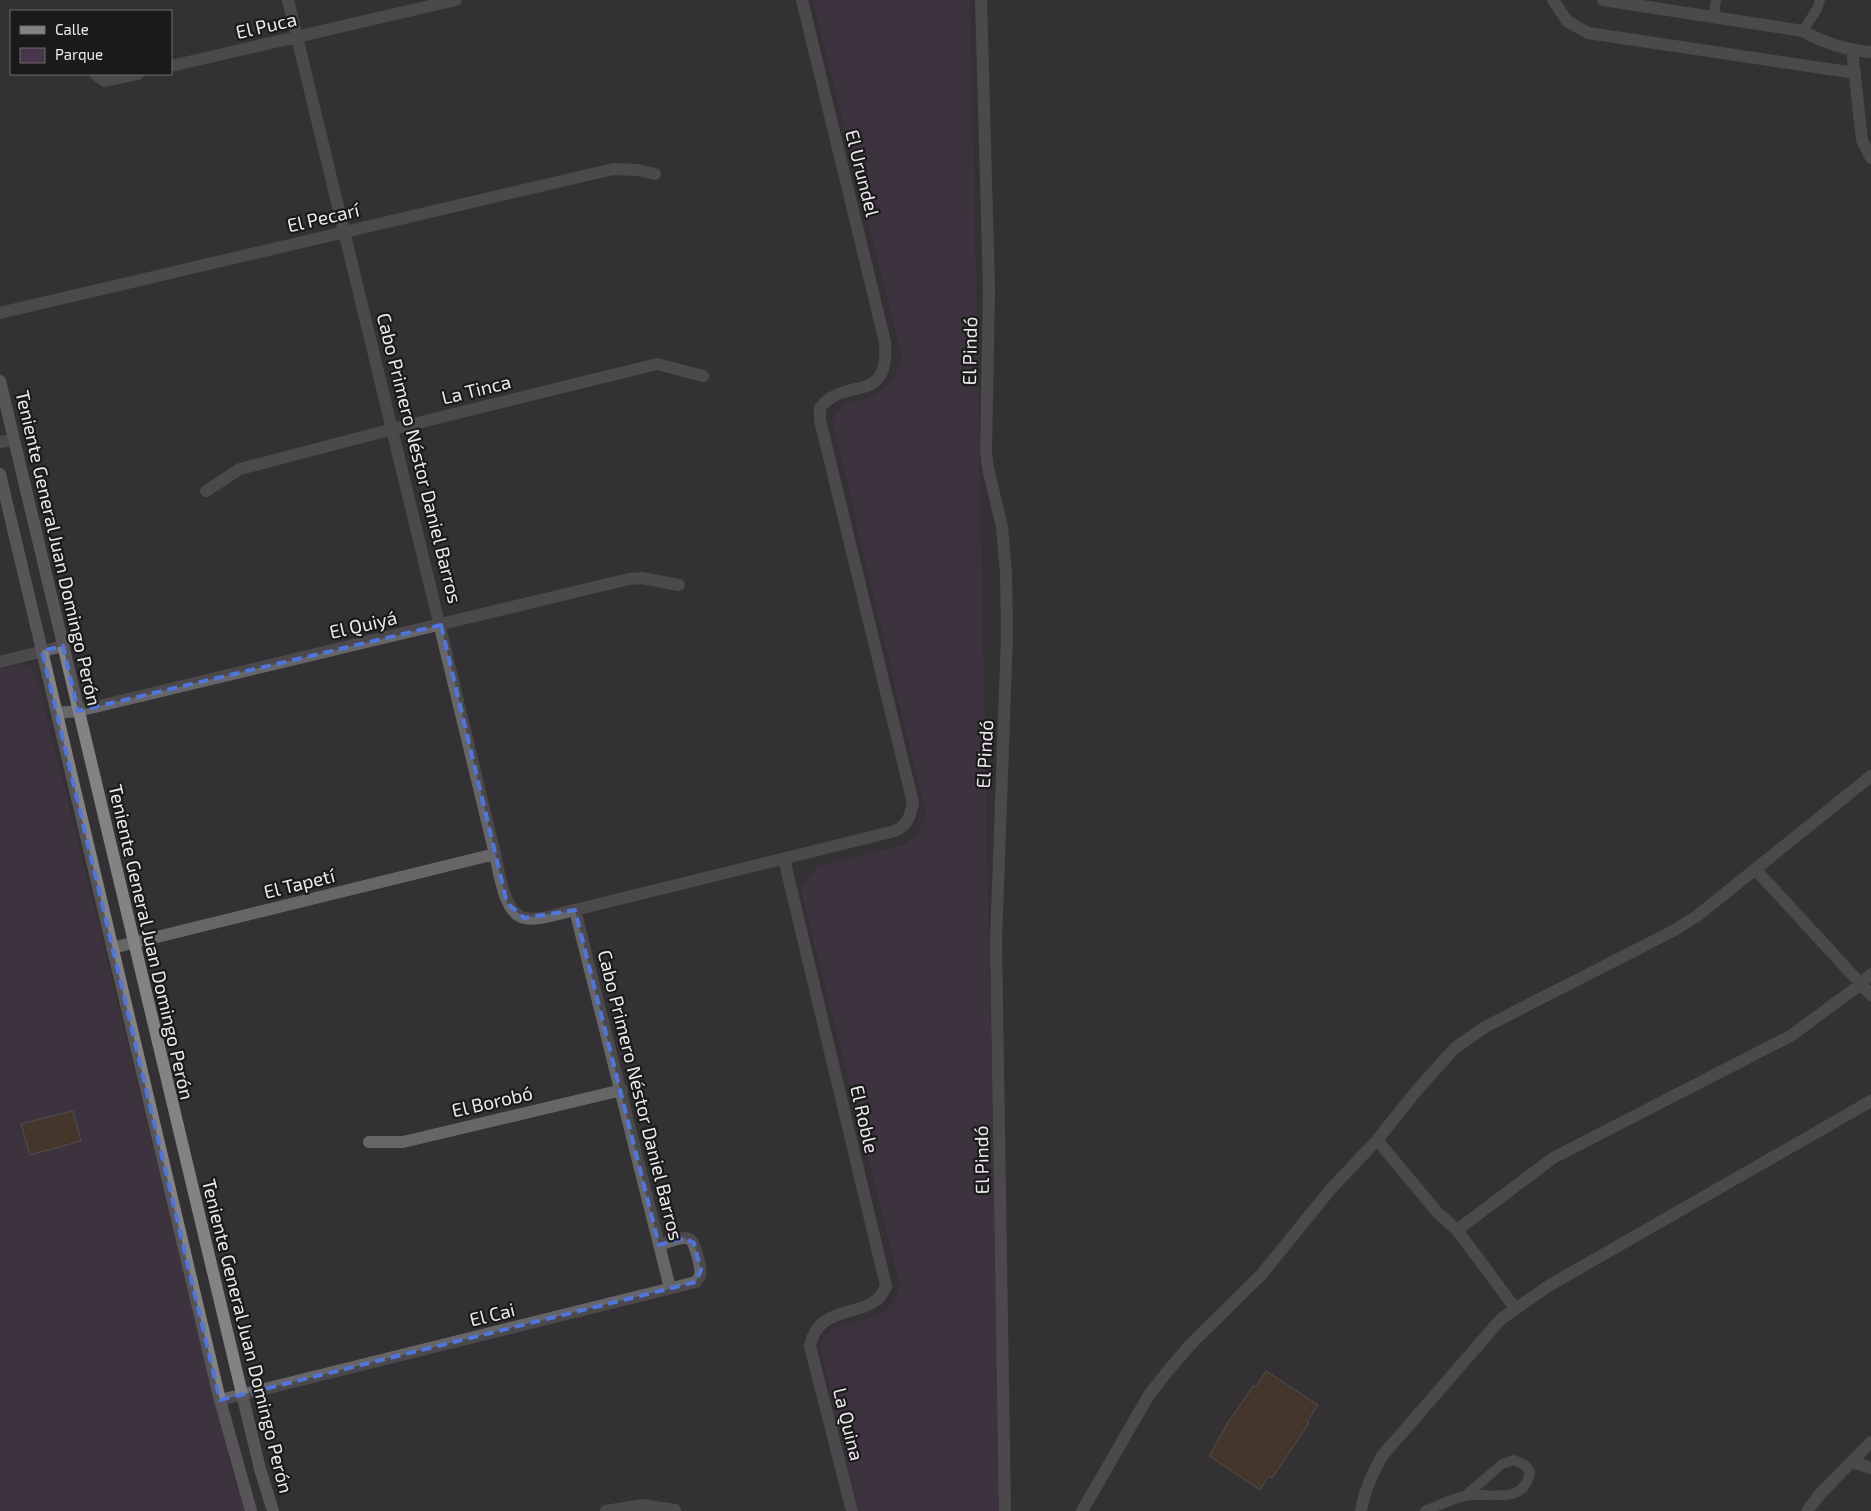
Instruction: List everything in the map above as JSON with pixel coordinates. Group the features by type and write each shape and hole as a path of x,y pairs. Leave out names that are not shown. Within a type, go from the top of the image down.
{"main road":[{"name":"Teniente General Juan Domingo Perón","path":"0,381 242,1395 273,1511"},
{"name":"Teniente General Juan Domingo Perón","path":"0,474 220,1400 251,1511"}],"street":[{"name":"Cabo Primero Néstor Daniel Barros","path":"288,0 507,903 514,913 524,918 575,910 622,1090 670,1288"},
{"name":"El Puca","path":"172,66 456,0"},
{"name":"El Urundel","path":"784,859 904,827 910,818 913,803 820,420 820,408 831,397 868,387 878,378 885,369 886,355 885,342 802,0"},
{"name":"El Pindó","path":"982,0 989,290 986,452 1002,527 1006,574 1007,626 996,941 1005,1511"},
{"path":"1553,0 1567,21 1588,33 1855,73"},
{"path":"1606,0 1803,31 1822,42 1852,50 1871,52"},
{"path":"1852,50 1862,140 1867,154 1871,158"},
{"path":"96,75 105,81 133,75"},
{"name":"El Pecarí","path":"0,313 613,169 637,170 655,174"},
{"name":"La Tinca","path":"206,491 240,469 393,428 658,364 703,376"},
{"path":"0,442 13,440"},
{"name":"El Quiyá","path":"57,713 78,711 629,579 642,578 679,585"},
{"path":"0,662 63,646"},
{"path":"1082,1511 1150,1395 1167,1372 1191,1344 1261,1276 1330,1190 1378,1140 1442,1062 1468,1037 1673,932 1697,916 1871,776"},
{"name":"El Tapetí","path":"112,948 495,854"},
{"path":"575,910 784,859"},
{"name":"El Roble","path":"784,859 886,1286 883,1294 876,1302 827,1319 818,1325 813,1333 810,1346"},
{"path":"1755,869 1871,995"},
{"path":"1457,1230 1553,1158 1792,1035 1861,984 1871,974"},
{"name":"El Borobó","path":"369,1142 403,1142 622,1090"},
{"path":"1361,1511 1363,1497 1371,1476 1382,1456 1486,1334 1514,1308 1550,1285 1871,1102"},
{"path":"1378,1140 1437,1212 1457,1230 1514,1308"},
{"name":"El Cai","path":"220,1400 696,1282 700,1276 694,1243 691,1239 684,1238 659,1245"},
{"name":"La Quina","path":"810,1346 852,1511"},
{"path":"1807,1511 1820,1494 1871,1442"},
{"path":"1853,1462 1871,1468"},
{"path":"606,1511 642,1505 675,1510"}],"lane":[{"path":"1714,16 1716,0"},
{"path":"1803,31 1817,10 1820,0"},
{"path":"1425,1511 1466,1496 1510,1495 1522,1489 1529,1481 1530,1472 1525,1465 1514,1460 1502,1464 1466,1496"}],"highlighted area":[{"path":"441,625 507,903 524,918 575,910 659,1245 684,1238 694,1243 701,1270 696,1282 220,1400 42,651 63,646 78,711"}],"green space":[{"path":"813,0 970,0 1000,1511 859,1511 821,1353 823,1341 829,1333 884,1312 896,1298 900,1286 801,890 817,866 904,845 919,833 926,815 832,420 844,405 874,396 893,381 902,358"},
{"path":"21,664 31,667 37,676 234,1479 246,1511 0,1511 0,669"}],"building":[{"path":"73,1111 81,1141 30,1155 21,1124"},
{"path":"1266,1371 1318,1405 1307,1422 1309,1423 1272,1478 1269,1476 1260,1490 1209,1456 1229,1421"}]}
